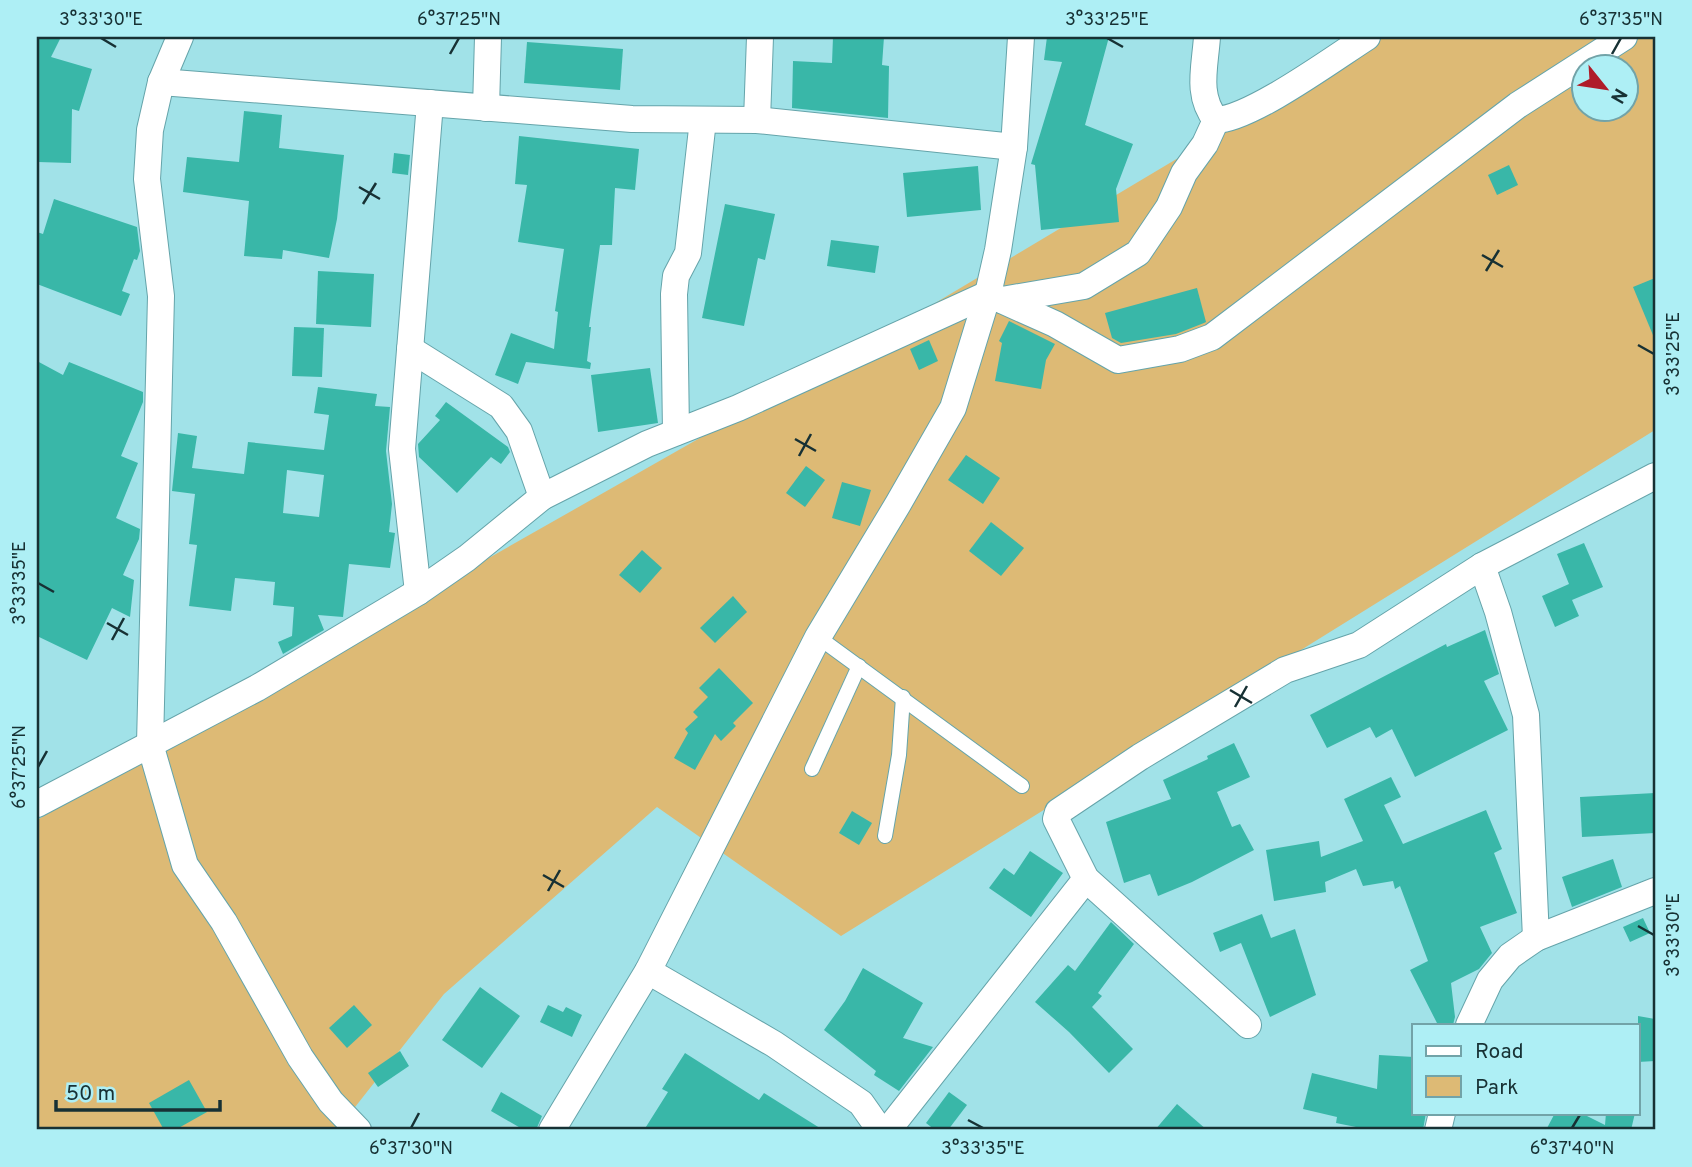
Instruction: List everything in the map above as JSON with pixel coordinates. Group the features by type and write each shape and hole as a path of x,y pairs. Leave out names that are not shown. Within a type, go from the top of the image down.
{"street":[{"path":"180,37 162,82 150,130 146,179 161,296 150,744 185,865 223,922 300,1057 331,1102 358,1130"},
{"path":"486,108 488,37"},
{"path":"757,120 760,37"},
{"path":"552,1130 648,971 818,637 953,408 995,297 998,250 1014,146 1021,37"},
{"path":"1207,37 1202,97 1216,120"},
{"path":"1216,120 1229,119 1268,99 1367,37"},
{"path":"995,297 1055,324 1118,360 1180,349 1212,337 1517,105 1624,37"},
{"path":"162,82 632,119 757,120 1014,146"},
{"path":"418,592 402,449 430,103"},
{"path":"676,432 674,294 676,276 688,253 703,120"},
{"path":"37,804 257,688 418,592 467,558 542,496 610,461 995,297 1084,286 1138,253 1169,207 1184,173 1205,144 1216,120"},
{"path":"410,349 501,406 519,431 542,496"},
{"path":"1248,1025 1086,879 1056,819 1061,808 1285,670 1359,645 1482,566 1655,476"},
{"path":"1482,566 1498,612 1526,715 1536,938"},
{"path":"888,1130 1086,879"},
{"path":"1469,1024 1490,980 1510,956 1536,938 1655,891"},
{"path":"648,971 774,1044 861,1103 880,1130"}],"lane":[{"path":"818,637 1022,786"},
{"path":"813,769 859,666"},
{"path":"885,836 899,755 903,697"}],"green space":[{"path":"1381,37 1655,37 1655,430 841,936 657,807 444,994 337,1130 37,1130 37,820 385,617 890,330"}],"building":[{"path":"37,37 61,37 51,57 92,69 79,111 72,109 71,163 38,162"},
{"path":"833,37 884,37 882,65 889,66 888,118 792,108 793,61 832,63"},
{"path":"1047,37 1109,37 1085,125 1133,144 1116,189 1119,222 1041,230 1035,165 1031,164 1062,62 1044,60"},
{"path":"527,42 623,49 620,90 524,83"},
{"path":"244,111 282,115 279,148 344,155 337,219 329,258 283,250 282,259 244,256 249,201 183,192 187,157 239,162"},
{"path":"519,136 639,149 635,190 615,188 612,245 600,245 589,327 587,361 591,363 590,369 526,362 518,384 495,375 511,333 554,349 558,312 555,311 564,249 518,242 527,185 515,184"},
{"path":"394,153 410,155 408,175 392,173"},
{"path":"1509,165 1518,185 1497,195 1488,175"},
{"path":"978,166 981,210 907,217 903,173"},
{"path":"54,199 137,227 140,251 137,260 134,259 122,291 130,294 121,316 37,284 37,232 43,234"},
{"path":"725,204 775,214 765,260 758,258 744,326 702,318"},
{"path":"831,240 879,246 875,273 827,266"},
{"path":"318,271 374,274 371,327 316,324"},
{"path":"1655,278 1655,340 1633,287"},
{"path":"1197,288 1206,322 1176,334 1121,343 1112,338 1105,313"},
{"path":"1009,321 1055,344 1046,360 1041,389 995,381 1002,343 999,341"},
{"path":"294,327 324,328 322,377 292,376"},
{"path":"929,340 938,361 919,370 910,349"},
{"path":"37,361 63,375 69,362 143,392 143,402 121,456 138,463 116,518 140,529 139,539 123,575 134,580 130,617 112,608 87,660 37,636"},
{"path":"650,368 658,423 598,432 591,375"},
{"path":"318,387 377,394 375,406 390,407 386,451 392,504 389,532 395,533 390,568 349,564 343,617 318,615 324,630 283,654 278,642 292,636 294,607 273,605 275,582 235,578 231,611 189,606 197,545 189,544 195,494 172,491 178,433 197,436 192,468 244,474 248,442 324,450 329,415 314,413","holes":["287,470 324,475 319,517 283,513"]},
{"path":"446,402 508,447 510,452 501,464 491,457 457,493 419,457 418,444 440,420 435,416"},
{"path":"966,455 1000,478 983,504 948,480"},
{"path":"806,466 825,480 805,507 786,493"},
{"path":"842,482 871,490 860,526 832,518"},
{"path":"991,522 1024,548 1001,576 969,551"},
{"path":"1584,543 1603,587 1572,600 1579,616 1555,627 1542,596 1569,584 1557,554"},
{"path":"642,550 662,568 640,593 619,575"},
{"path":"733,596 747,612 715,643 700,628"},
{"path":"1485,630 1499,674 1484,681 1508,730 1415,777 1392,729 1376,738 1370,727 1327,748 1310,715 1446,644 1447,647"},
{"path":"719,668 753,703 733,723 736,726 721,741 715,734 695,770 674,758 688,733 685,729 698,717 693,712 708,697 699,688"},
{"path":"1234,743 1250,777 1217,792 1232,827 1240,824 1254,850 1158,896 1150,874 1124,883 1106,822 1171,799 1163,780 1208,759 1207,756"},
{"path":"1391,777 1401,797 1384,805 1403,844 1486,810 1502,849 1494,853 1517,913 1480,927 1492,953 1479,969 1451,983 1455,1017 1453,1024 1437,1024 1410,970 1428,961 1400,886 1395,889 1393,881 1363,886 1356,869 1325,882 1326,892 1274,901 1266,850 1319,841 1321,857 1363,841 1344,799"},
{"path":"1655,793 1655,833 1582,837 1580,797"},
{"path":"852,811 872,823 859,845 839,833"},
{"path":"1030,851 1063,873 1031,917 989,888 1004,868 1014,875"},
{"path":"1613,859 1622,887 1572,907 1562,877"},
{"path":"1262,914 1271,938 1295,929 1316,995 1270,1017 1241,943 1220,952 1213,933"},
{"path":"1643,918 1650,933 1630,942 1623,927"},
{"path":"1111,922 1134,944 1098,993 1102,996 1092,1007 1133,1049 1109,1073 1035,1002 1068,965 1075,971"},
{"path":"863,968 923,1003 903,1038 933,1047 899,1091 874,1075 876,1071 824,1030 845,1001"},
{"path":"480,987 520,1016 482,1068 442,1040"},
{"path":"354,1005 372,1025 347,1048 329,1028"},
{"path":"548,1005 563,1012 566,1007 582,1015 572,1037 540,1022"},
{"path":"1638,1016 1655,1019 1655,1061 1640,1062"},
{"path":"400,1051 409,1066 378,1087 368,1073"},
{"path":"685,1053 759,1100 764,1093 823,1130 644,1130 668,1092 662,1089"},
{"path":"1379,1055 1412,1057 1412,1114 1426,1114 1423,1130 1371,1130 1336,1123 1337,1117 1303,1109 1312,1073 1377,1089"},
{"path":"189,1080 207,1112 175,1130 164,1130 149,1103"},
{"path":"501,1092 542,1116 536,1130 524,1130 491,1111"},
{"path":"949,1092 967,1105 948,1130 935,1130 926,1123"},
{"path":"1177,1104 1207,1130 1155,1130"},
{"path":"1554,1114 1583,1114 1605,1125 1606,1114 1635,1114 1631,1130 1546,1130"}]}
